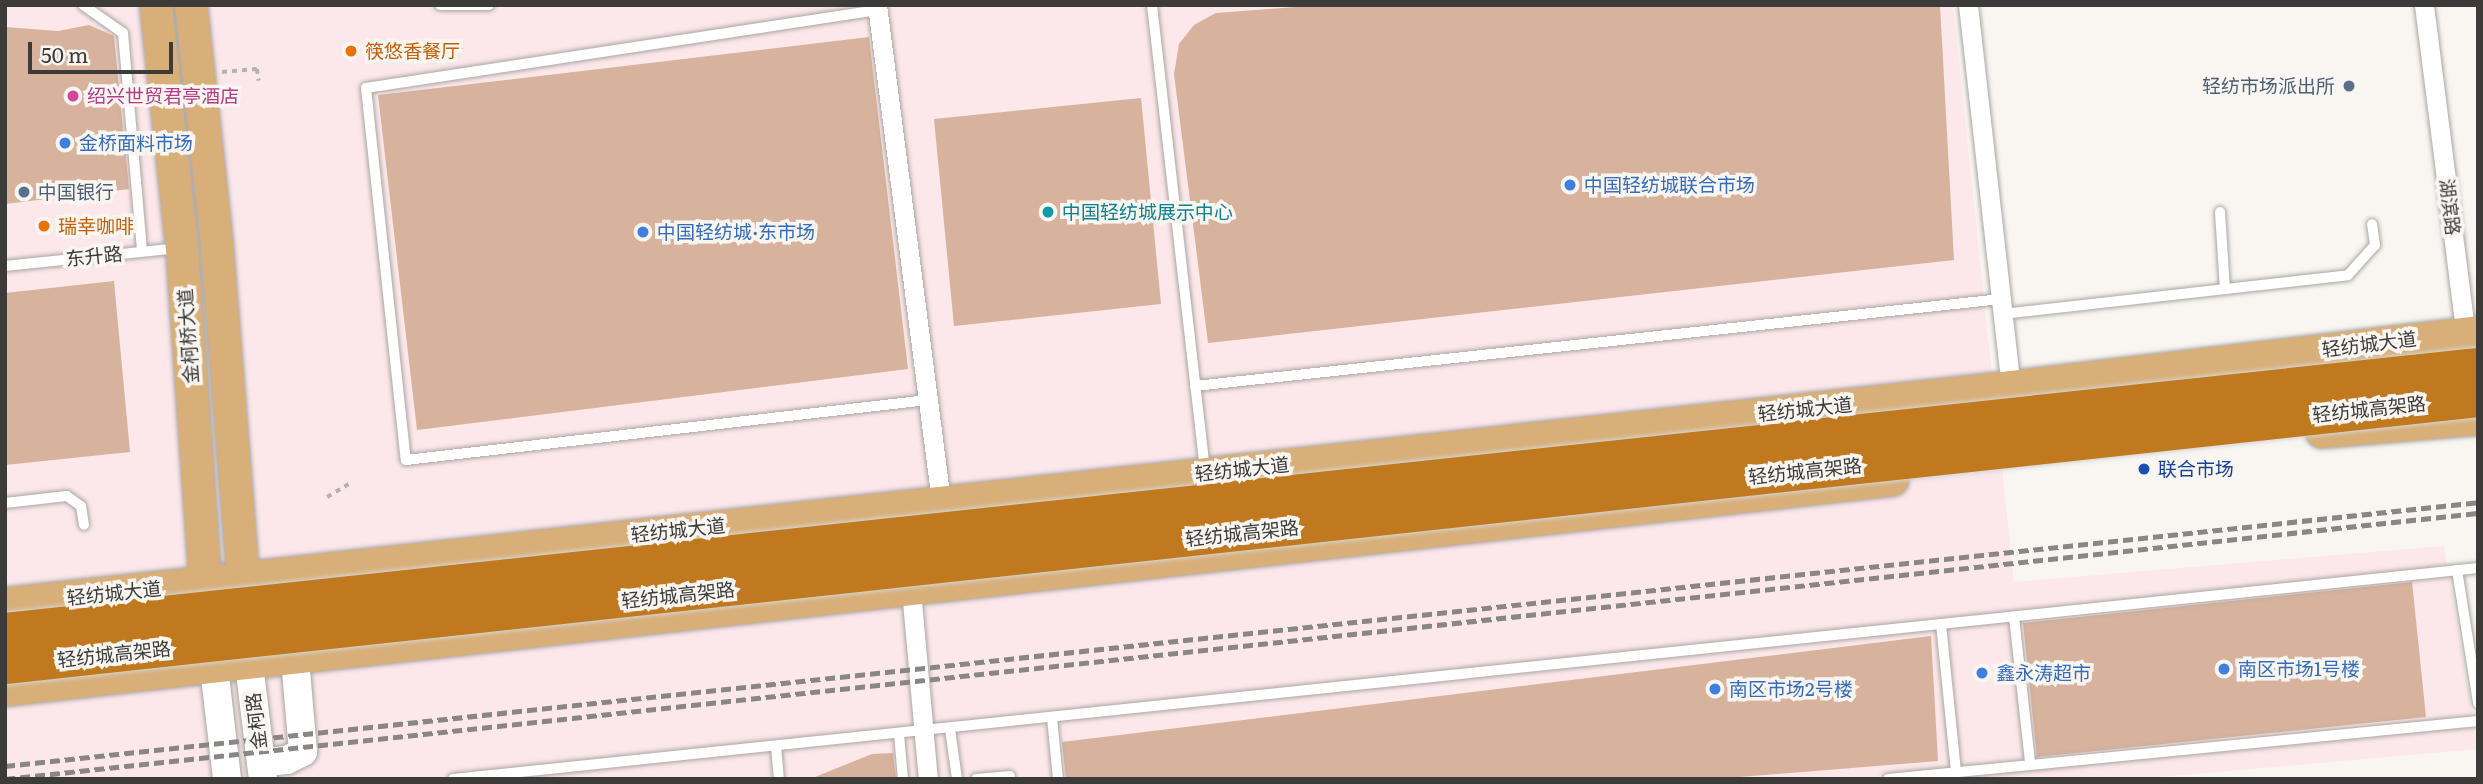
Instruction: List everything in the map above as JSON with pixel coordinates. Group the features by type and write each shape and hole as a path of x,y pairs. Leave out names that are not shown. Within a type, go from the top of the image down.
{"highway":[{"name":"轻纺城高架路","path":"5,631 2478,366"},
{"name":"轻纺城高架路","path":"5,665 2478,398"}],"main road":[{"name":"金柯桥大道","path":"192,15 217,245 249,664"},
{"name":"金柯桥大道","path":"157,17 182,248 205,583 214,668"},
{"name":"轻纺城大道","path":"5,604 2011,387 2472,332"},
{"path":"5,690 911,590 2142,448 2478,419"},
{"path":"262,771 303,752 295,659"},
{"name":"金柯路","path":"249,664 262,771"},
{"name":"金柯路","path":"214,668 227,779"}],"street":[{"path":"1968,5 2011,387"},
{"name":"湖滨路","path":"2424,5 2472,332 2478,409"},
{"path":"877,7 941,501"},
{"path":"911,590 928,779"}],"lane":[{"path":"83,5 122,33 142,251"},
{"path":"440,5 489,5"},
{"path":"1152,5 1205,473"},
{"path":"877,7 366,88 405,460 928,400"},
{"path":"2220,212 2225,289"},
{"path":"1195,386 2002,306 2225,289 2348,275 2375,245 2372,224"},
{"name":"东升路","path":"5,265 182,248"},
{"path":"5,503 67,496 81,506 84,525"},
{"path":"453,779 2478,568"},
{"path":"2457,570 2478,703"},
{"path":"2014,617 2031,762"},
{"path":"1941,624 1956,771"},
{"path":"1052,718 1058,779"},
{"path":"1888,779 2031,762 2478,721"},
{"path":"950,729 957,779"},
{"path":"899,734 903,779"},
{"path":"776,746 779,779"},
{"path":"976,779 1010,776"}],"path":[{"path":"220,72 257,69 259,81"},
{"path":"327,497 352,482"}],"shaded area":[{"path":"5,5 1953,5 2014,582 2444,546 2478,749 2138,779 5,779"}],"building":[{"name":"中国轻纺城联合市场","path":"1322,5 1940,5 1954,260 1208,343 1174,74 1179,44 1194,25 1216,13"},
{"name":"金桥面料市场","path":"89,25 114,36 129,189 5,204 5,27 58,31"},
{"name":"中国轻纺城·东市场","path":"869,37 908,369 417,430 378,95"},
{"name":"中国轻纺城展示中心","path":"1141,98 1161,304 954,326 934,119"},
{"path":"114,281 130,452 5,465 5,293"},
{"name":"南区市场1号楼","path":"2412,582 2426,717 2037,757 2023,623"},
{"name":"南区市场2号楼","path":"1931,636 1938,761 1715,779 1066,779 1062,742"},
{"path":"893,753 896,779 810,779 872,754"}],"railway":[{"path":"5,766 2478,502"},
{"path":"5,779 2478,513"}],"place":[{"name":"筷悠香餐厅","path":"351,51"},
{"name":"轻纺市场派出所","path":"2349,86"},
{"name":"绍兴世贸君亭酒店","path":"73,96"},
{"name":"金桥面料市场","path":"65,143"},
{"name":"中国轻纺城联合市场","path":"1570,185"},
{"name":"中国银行","path":"24,192"},
{"name":"中国轻纺城展示中心","path":"1048,212"},
{"name":"瑞幸咖啡","path":"44,226"},
{"name":"中国轻纺城·东市场","path":"643,232"},
{"name":"联合市场","path":"2144,469"},
{"name":"南区市场1号楼","path":"2224,669"},
{"name":"鑫永涛超市","path":"1982,673"},
{"name":"南区市场2号楼","path":"1715,689"}]}
